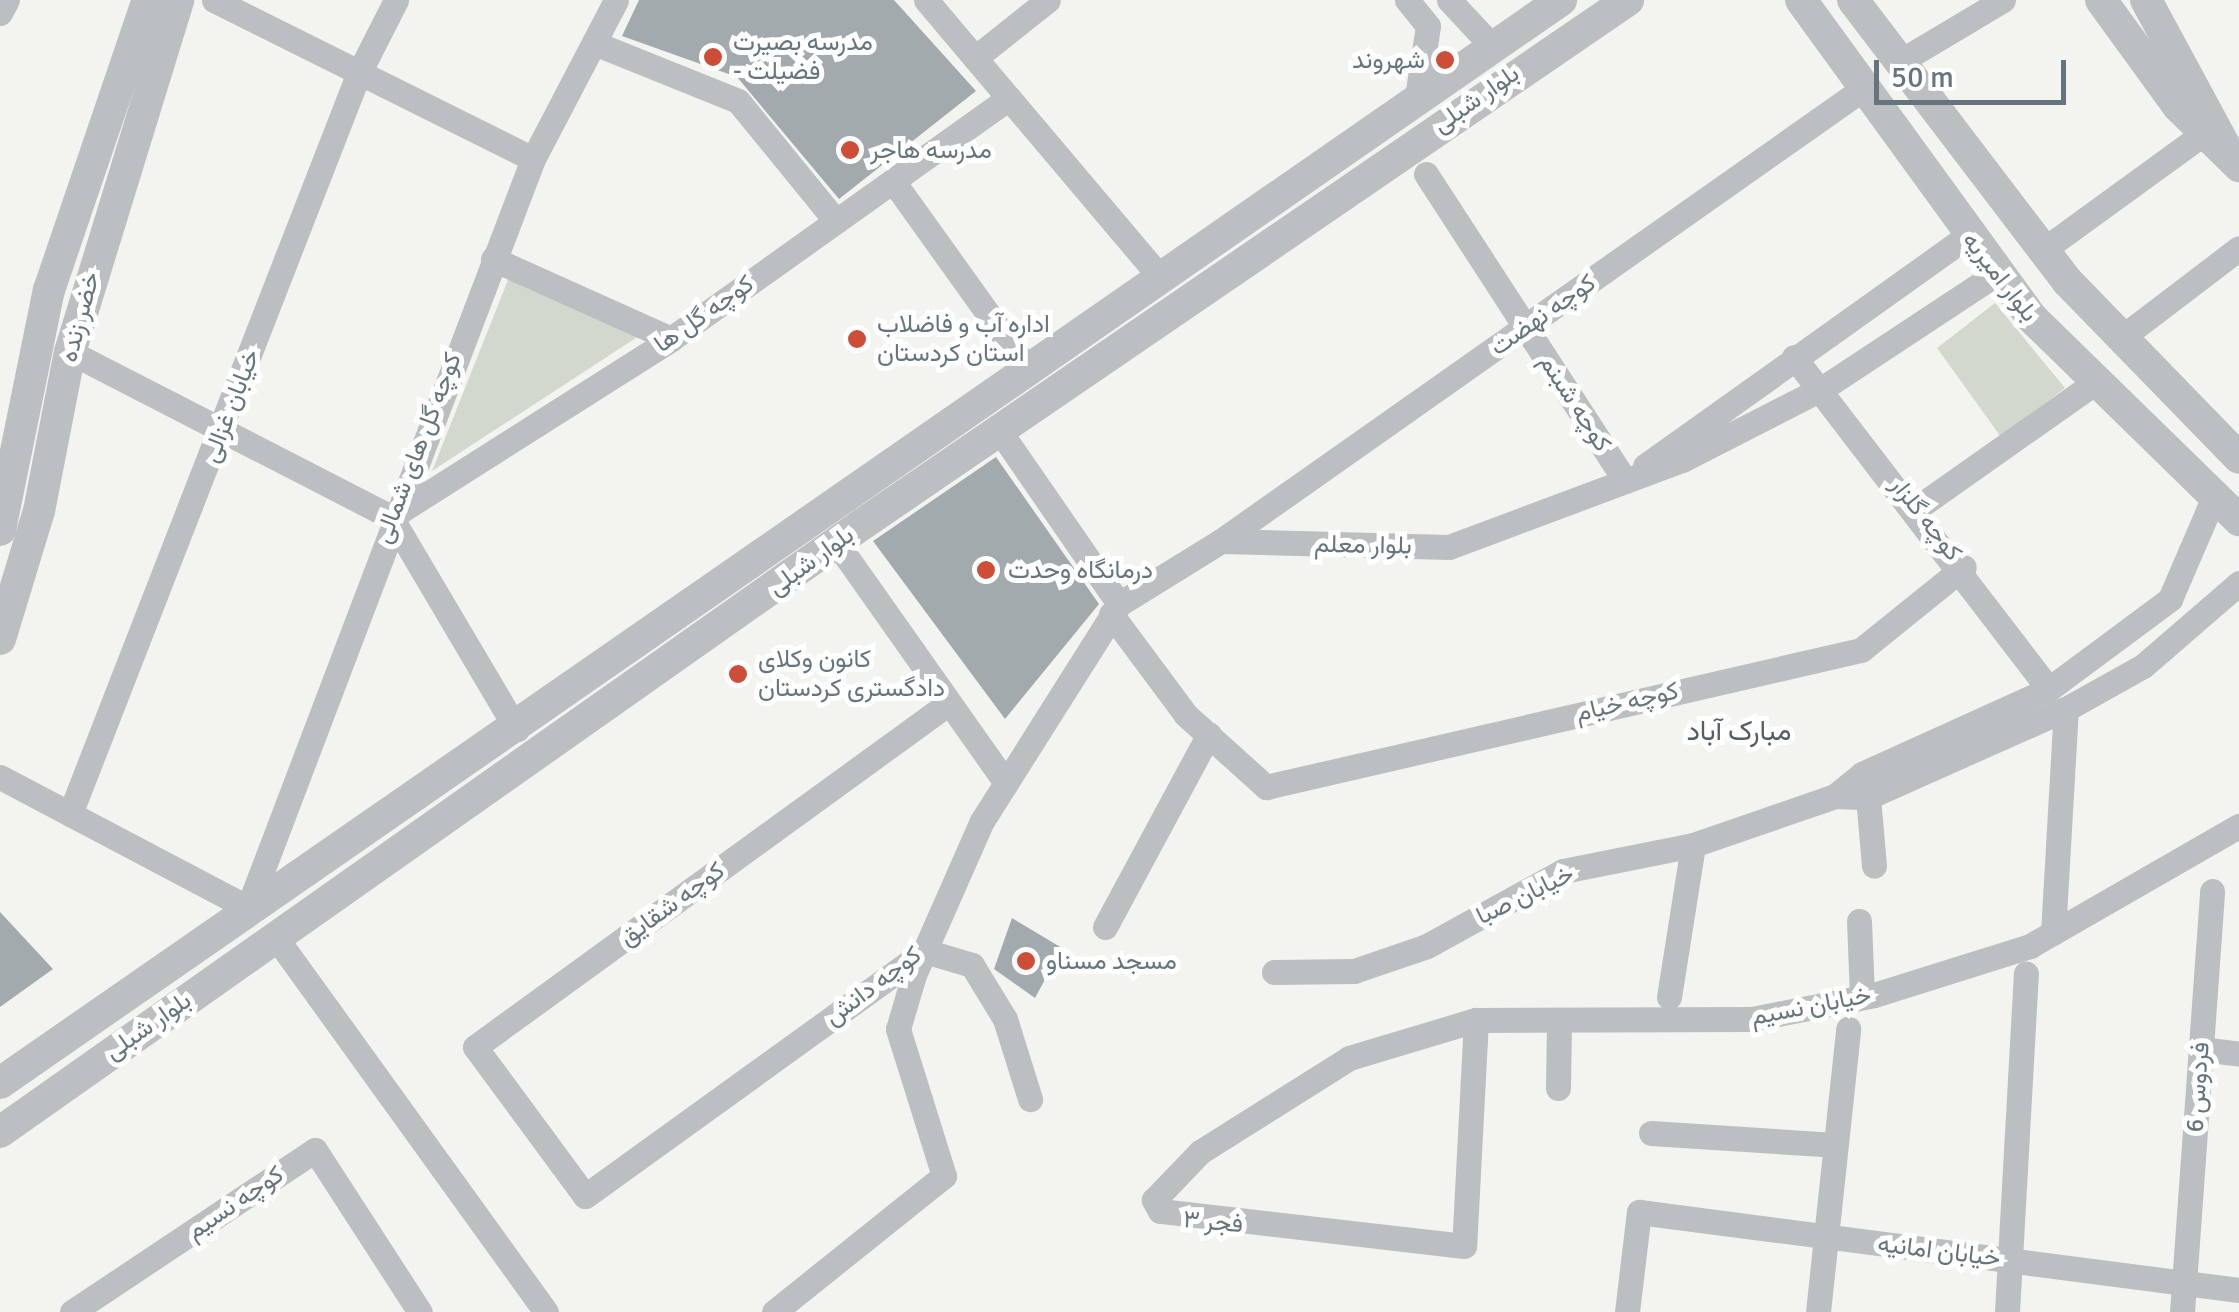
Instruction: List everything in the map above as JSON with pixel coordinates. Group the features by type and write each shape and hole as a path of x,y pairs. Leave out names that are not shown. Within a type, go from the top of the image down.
{"street":[{"path":"0,13 7,0"},
{"name":"خضر زنده","path":"0,530 49,290 148,0"},
{"name":"خضر زنده","path":"0,639 40,511 70,352 178,0"},
{"path":"214,0 533,159"},
{"name":"خیابان غزالی","path":"70,814 358,75 396,0"},
{"name":"کوچه گل های شمالی","path":"248,908 390,517 533,159 616,0"},
{"path":"926,0 1160,277"},
{"path":"975,58 1048,0"},
{"path":"1408,0 1428,26 1416,97"},
{"path":"1449,0 1491,45"},
{"name":"بلوار شبلی","path":"0,1083 248,908 517,730 1026,368 1560,0"},
{"name":"بلوار شبلی","path":"0,1132 836,542 1628,0"},
{"name":"بلوار امیریه","path":"1801,0 1996,274 2094,383 2239,520"},
{"name":"بلوار امیریه","path":"1853,0 2042,250 2176,397 2239,458"},
{"path":"1898,62 2003,0"},
{"path":"2101,0 2228,145"},
{"path":"2146,0 2228,145"},
{"path":"594,43 738,101 836,222"},
{"name":"کوچه نهضت","path":"1221,541 1864,88"},
{"name":"کوچه گل ها","path":"390,517 671,339 1009,98"},
{"path":"2042,250 2228,145"},
{"name":"کوچه شبنم","path":"1426,174 1625,482"},
{"path":"892,181 1026,368"},
{"name":"بلوار معلم","path":"1625,482 1967,236"},
{"path":"2121,338 2239,248"},
{"path":"493,259 671,339"},
{"name":"بلوار معلم","path":"1221,541 1449,547 1625,482 1823,388 1996,274"},
{"path":"70,352 224,424 390,517 517,730"},
{"name":"کوچه گلزار","path":"1794,357 1823,388 1964,567 2049,689"},
{"path":"1917,508 2094,383"},
{"path":"2144,431 2176,397"},
{"path":"999,430 1114,609 1210,734 1104,926"},
{"name":"خیابان صبا","path":"1274,972 1354,971 1427,946 1563,871 1692,845 1835,796 1862,774 2049,689 2170,599 2214,497"},
{"path":"1114,609 1221,541"},
{"path":"836,542 946,704 1006,784"},
{"name":"کوچه خیام","path":"1210,734 1266,787 1861,650 1964,567"},
{"name":"خیابان صبا","path":"1835,796 1868,797 2066,709 2144,666 2237,593"},
{"name":"کوچه دانش","path":"528,1126 585,1196 925,951 1006,784 1114,609"},
{"name":"کوچه شقایق","path":"528,1126 475,1047 946,704"},
{"path":"2053,933 2066,709"},
{"path":"0,777 248,908 277,939 447,1181 546,1312"},
{"path":"1868,797 1874,866"},
{"name":"خیابان نسیم","path":"1349,1058 1476,1020 1752,1019 1862,997 2053,933 2239,826"},
{"path":"1670,996 1692,845"},
{"name":"فردوس 6","path":"2182,1312 2212,891"},
{"path":"1859,922 1862,997"},
{"path":"774,1312 944,1176 898,1030 925,951 972,965 1004,1019 1030,1098"},
{"path":"2008,1312 2026,974"},
{"name":"فجر ۳","path":"1349,1058 1200,1152 1154,1200 1160,1211 1464,1246 1476,1020"},
{"path":"1558,1088 1559,1021"},
{"path":"1818,1312 1848,1030"},
{"path":"2201,1049 2239,1054"},
{"path":"1651,1133 1835,1145"},
{"name":"کوچه نسیم","path":"72,1312 315,1150 375,1230 420,1312"},
{"name":"خیابان امانیه","path":"1626,1312 1638,1212 2239,1290"}],"shaded area":[{"path":"512,270 645,332 432,471"},
{"path":"1995,303 2065,388 2001,437 1937,348"}],"building":[{"name":"مدرسه هاجر","path":"639,0 894,0 976,91 839,199 737,77 622,36"},
{"name":"درمانگاه وحدت","path":"996,457 1099,604 1005,719 873,541"},
{"path":"0,912 53,969 0,1007"},
{"name":"مسجد مسناو","path":"1012,918 1062,948 1035,998 994,969"}],"place":[{"name":"مدرسه بصیرت - فضیلت","path":"713,57"},
{"name":"شهروند","path":"1445,60"},
{"name":"مدرسه هاجر","path":"850,150"},
{"name":"اداره آب و فاضلاب استان کردستان","path":"857,339"},
{"name":"درمانگاه وحدت","path":"986,570"},
{"name":"کانون وکلای دادگستری کردستان","path":"738,674"},
{"name":"مسجد مسناو","path":"1026,961"}],"district":[{"name":"مبارک آباد","path":"1739,731"}]}
